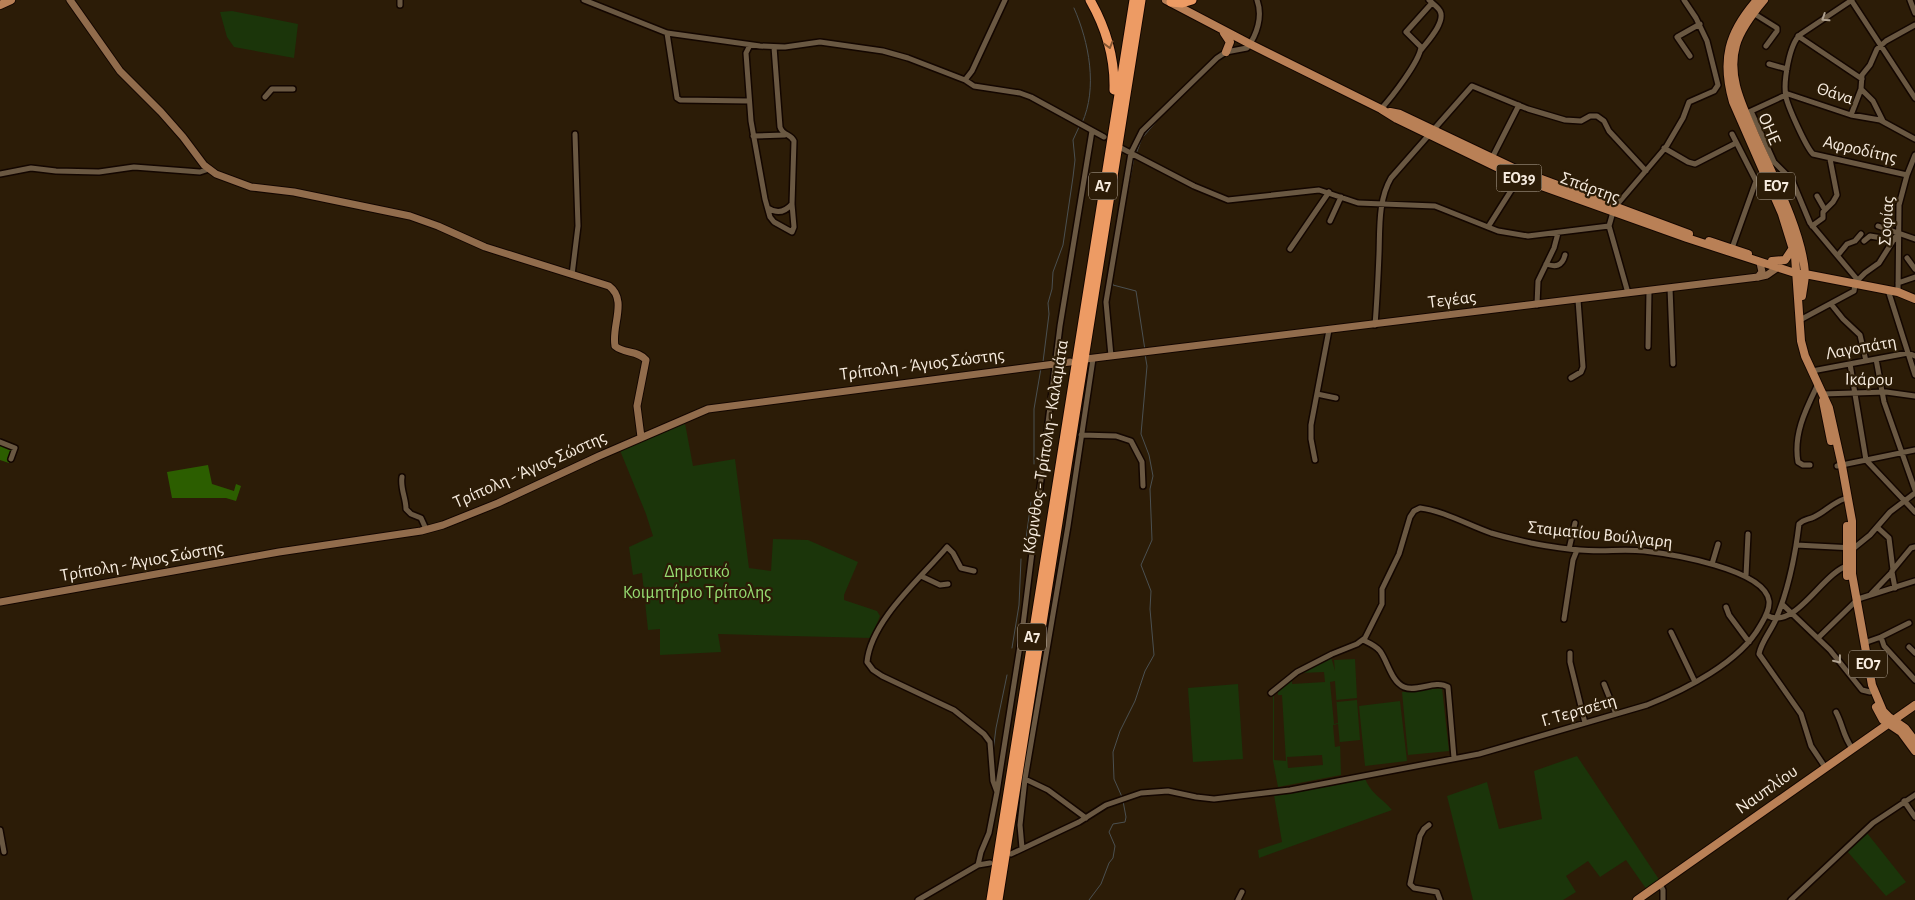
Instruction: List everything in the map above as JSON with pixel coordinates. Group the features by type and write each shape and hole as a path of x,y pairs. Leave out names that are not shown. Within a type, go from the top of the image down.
{"highway":[{"path":"1090,0 1101,21 1111,51 1114,79 1114,118"},
{"name":"Κόρινθος - Τρίπολη - Καλαμάτα","path":"991,900 1134,0"},
{"name":"Κόρινθος - Τρίπολη - Καλαμάτα","path":"998,900 1141,0"},
{"path":"1174,1 1192,0"}],"main road":[{"path":"0,5 10,0"},
{"path":"70,0 120,71 161,112 209,169 228,179 251,187 294,192 406,215 438,226 485,247 614,289 618,294 614,337 615,346 621,350 640,354 646,360 637,406 641,437"},
{"name":"ΟΗΕ","path":"1756,0 1735,30 1730,42 1728,83 1733,102 1745,114 1788,212 1799,246 1800,273"},
{"name":"ΟΗΕ","path":"1764,0 1753,13 1738,39 1733,63 1735,82 1782,214 1800,273"},
{"name":"ΕΟ39","path":"1174,1 1221,29 1251,42"},
{"name":"ΕΟ39","path":"1174,1 1251,42"},
{"path":"1221,29 1230,42 1226,52"},
{"name":"Σπάρτης","path":"1251,42 1381,109 1400,114 1431,133 1519,178 1614,209 1760,263 1800,273"},
{"name":"Σπάρτης","path":"1431,133 1614,209"},
{"path":"1772,261 1785,260 1793,248"},
{"name":"Σπάρτης","path":"1731,251 1772,261 1800,273"},
{"path":"1758,277 1762,272 1760,263"},
{"name":"Τεγέας","path":"1111,356 1758,277 1767,275 1777,268"},
{"name":"ΕΟ39","path":"1800,273 1888,290 1898,288 1915,299"},
{"name":"ΕΟ7","path":"1800,273 1801,341 1822,394 1840,466 1852,521 1849,549"},
{"path":"1090,359 1111,356"},
{"name":"Τρίπολη - Άγιος Σώστης","path":"0,602 279,552 426,529 498,503 641,437 706,410 724,406 1070,362"},
{"name":"ΕΟ7","path":"1840,466 1847,521 1849,565 1864,675 1875,706 1883,720 1893,723"},
{"name":"ΕΟ7","path":"1854,603 1864,643 1869,674 1876,696 1884,712 1893,723"},
{"name":"ΕΟ7","path":"1874,734 1877,722 1875,706"},
{"path":"1914,709 1906,724 1915,741"},
{"name":"Ναυπλίου","path":"1637,900 1914,709"},
{"path":"1893,723 1909,732"},
{"path":"1893,723 1903,733 1915,751"},
{"name":"Ναυπλίου","path":"1644,900 1661,885 1825,767 1893,723"}],"street":[{"path":"584,0 667,33 750,45 774,47 820,42 883,51 908,58 965,80 974,86 1027,95 1104,138"},
{"path":"965,80 972,71 1005,0"},
{"path":"1111,356 1106,302 1132,154 1142,131 1207,67 1226,52 1245,49 1251,42 1260,16 1257,0"},
{"path":"1628,293 1609,226 1614,209 1664,148 1683,118 1689,102 1714,91 1718,85 1712,55 1700,24 1684,0"},
{"path":"1800,320 1854,291 1856,278 1812,226 1792,180 1774,162 1745,114 1785,95 1793,44 1798,36 1851,0 1915,98"},
{"path":"1910,0 1915,13"},
{"path":"1381,109 1437,30 1441,15 1440,11 1430,1 1406,32 1419,45 1421,50"},
{"path":"1753,13 1777,28 1766,46"},
{"path":"1690,56 1677,37 1700,24"},
{"path":"1851,115 1861,89 1862,79 1880,46 1915,25"},
{"path":"667,33 677,98 680,100 749,101"},
{"path":"1798,36 1862,79"},
{"path":"750,45 746,53 749,101 768,208 774,222 792,232 794,227 792,204 794,144 792,138 781,130 778,121 774,47"},
{"path":"1769,64 1788,69"},
{"path":"1375,324 1384,194 1391,178 1472,86 1519,105 1565,120 1580,121 1590,116 1597,116 1604,121 1614,137 1646,171"},
{"path":"265,97 272,89 294,89"},
{"path":"1861,89 1874,101 1883,121"},
{"name":"Θάνα","path":"1785,95 1795,96 1851,115 1883,121 1915,139"},
{"name":"Αφροδίτης","path":"1785,95 1810,151 1815,155 1907,174"},
{"path":"1492,158 1519,105"},
{"path":"978,864 989,833 997,792 1022,633 1070,259 1092,131"},
{"path":"572,275 578,226 575,134"},
{"path":"1731,251 1756,183 1732,134"},
{"path":"754,136 786,135"},
{"path":"1664,148 1695,164 1736,143"},
{"path":"1121,148 1194,186 1224,199 1255,198 1319,190 1358,203 1435,206 1512,235 1528,236 1609,226"},
{"name":"Σοφίας","path":"1898,288 1899,205 1907,174 1912,168 1915,155"},
{"path":"1824,210 1833,202 1837,195 1830,159"},
{"path":"0,174 31,168 56,171 99,172 134,167 200,172 209,169"},
{"path":"1488,227 1519,178"},
{"path":"1290,249 1329,192"},
{"path":"1812,226 1823,218 1824,210 1816,196"},
{"path":"1330,221 1341,197"},
{"path":"768,208 773,211 781,211 792,204"},
{"path":"1878,226 1915,239"},
{"path":"1537,305 1538,281 1558,240 1558,233"},
{"path":"1855,284 1865,273 1879,263 1898,233"},
{"path":"1838,255 1847,244 1855,241 1861,234"},
{"path":"1864,241 1870,236 1894,240"},
{"path":"1546,264 1559,265 1563,262 1565,256"},
{"path":"1907,258 1915,269"},
{"path":"1898,288 1915,277"},
{"path":"1670,288 1674,364"},
{"path":"1888,290 1915,374"},
{"path":"1648,347 1649,291"},
{"path":"1571,378 1581,372 1583,367 1578,300"},
{"path":"1831,304 1860,335 1866,361"},
{"path":"1315,460 1311,439 1311,425 1329,330"},
{"name":"Λαγοπάτη","path":"1812,371 1908,353 1915,356"},
{"path":"1022,848 1020,826 1025,779 1068,526 1090,359"},
{"path":"1796,545 1849,549 1863,541 1890,512 1915,492 1882,392 1876,359"},
{"path":"1850,364 1853,392 1866,460 1915,512"},
{"path":"1810,465 1803,465 1798,462 1798,430 1818,384"},
{"name":"Ικάρου","path":"1822,394 1882,392 1915,396"},
{"path":"1317,394 1336,398"},
{"path":"1081,435 1116,436 1132,441 1142,462 1143,486"},
{"path":"0,442 16,448 11,460"},
{"path":"1840,466 1915,450"},
{"path":"402,477 401,483 406,499 406,509 411,514 421,518 426,529"},
{"path":"1825,767 1812,748 1801,714 1759,654 1776,619 1791,577 1799,524 1815,517 1844,499"},
{"name":"Σταματίου Βούλγαρη","path":"1363,640 1382,604 1382,589 1399,554 1410,517 1416,509 1422,508 1506,537 1577,550 1646,551 1734,570 1746,576 1767,596 1769,605 1766,615"},
{"path":"1569,549 1575,523"},
{"path":"1877,527 1889,538 1895,588"},
{"path":"1746,576 1748,534"},
{"path":"1712,564 1718,544"},
{"path":"974,571 960,568 953,553 947,547 885,618 868,657 868,664 882,676 954,710 984,734 990,742 993,781 997,792"},
{"path":"1871,595 1912,548 1915,547"},
{"path":"1564,619 1573,560 1577,550"},
{"path":"1766,615 1776,619 1783,618 1791,613 1834,573 1849,565"},
{"path":"921,576 940,585 948,584"},
{"path":"1818,638 1854,603 1871,595 1915,582"},
{"path":"1782,604 1835,655 1862,690 1870,692"},
{"path":"1726,607 1729,615 1749,642"},
{"name":"Γ. Τερτσέτη","path":"1011,854 1086,818 1106,806 1145,792 1157,791 1204,798 1237,797 1290,790 1487,752 1616,714 1660,700 1719,667 1749,642 1766,615"},
{"path":"1864,643 1881,637 1908,623"},
{"path":"1671,632 1694,682"},
{"path":"1881,637 1884,646 1915,680"},
{"path":"1271,693 1297,672 1363,640 1379,649 1394,677 1403,686 1409,688 1441,685 1448,687 1454,758"},
{"path":"1909,647 1915,654"},
{"path":"1570,653 1570,662 1585,723"},
{"path":"1604,684 1616,714"},
{"path":"1836,712 1844,737 1852,748"},
{"path":"1025,779 1048,790 1086,818"},
{"path":"1791,900 1867,828 1915,795"},
{"path":"1904,801 1915,817"},
{"path":"1429,825 1420,836 1410,884 1414,888 1437,892 1440,900"},
{"path":"0,830 4,852"},
{"path":"918,900 978,864 990,863"},
{"path":"1661,885 1663,900"},
{"path":"1238,900 1242,892"}],"green space":[{"path":"232,11 298,24 294,58 234,47 227,37 220,12"},
{"name":"Δημοτικό Κοιμητήριο Τρίπολης","path":"684,418 693,466 735,459 749,568 771,571 773,539 808,540 858,562 844,595 844,600 877,611 880,616 871,638 718,634 721,652 660,655 660,629 648,630 642,573 633,575 629,547 653,536 619,448"},
{"path":"0,443 14,449 9,463 0,460"},
{"path":"208,465 212,484 234,491 236,484 241,486 236,501 226,498 172,498 167,472"},
{"path":"1331,657 1335,671 1334,660 1355,659 1357,698 1336,700 1335,681 1330,682 1334,724 1338,723 1336,701 1357,700 1360,740 1340,742 1341,775 1278,787 1273,761 1273,694 1300,673","holes":["1324,672 1325,682 1292,684 1292,681 1300,673","1278,692 1278,695 1282,695 1286,761 1274,760 1274,695","1338,724 1340,746 1335,747 1333,725","1322,755 1323,765 1288,768 1287,757"]},
{"path":"1238,684 1243,759 1193,762 1188,688"},
{"path":"1442,688 1449,751 1408,755 1402,692"},
{"path":"1400,701 1407,761 1365,766 1359,706"},
{"path":"1577,756 1660,881 1647,890 1626,860 1600,877 1588,861 1566,876 1576,892 1563,900 1473,900 1447,796 1487,782 1499,829 1542,819 1534,771"},
{"path":"1365,778 1373,791 1392,810 1259,858 1258,850 1282,842 1274,795"},
{"path":"1867,833 1906,882 1886,896 1847,851"}],"waterway":[{"path":"1074,8 1084,35 1090,65 1090,95 1082,123"},
{"path":"1136,154 1142,138 1163,114"},
{"path":"1043,362 1049,314 1048,303 1052,289 1053,272 1063,245 1075,160 1073,140 1079,127"},
{"path":"1124,210 1134,158"},
{"path":"1112,281 1113,285 1136,291 1145,350"},
{"path":"1122,797 1114,779 1113,752 1120,731 1135,701 1145,671 1154,655 1150,609 1151,591 1141,565 1152,540 1150,489 1153,476 1149,455 1141,434 1147,366 1145,354"},
{"path":"1034,464 1034,409 1041,368"},
{"path":"1025,546 1031,502"},
{"path":"1012,648 1019,605 1021,559"},
{"path":"993,752 1007,675"},
{"path":"1089,900 1101,884 1109,863 1113,858 1115,846 1109,832 1113,824 1125,822 1123,801"}]}
